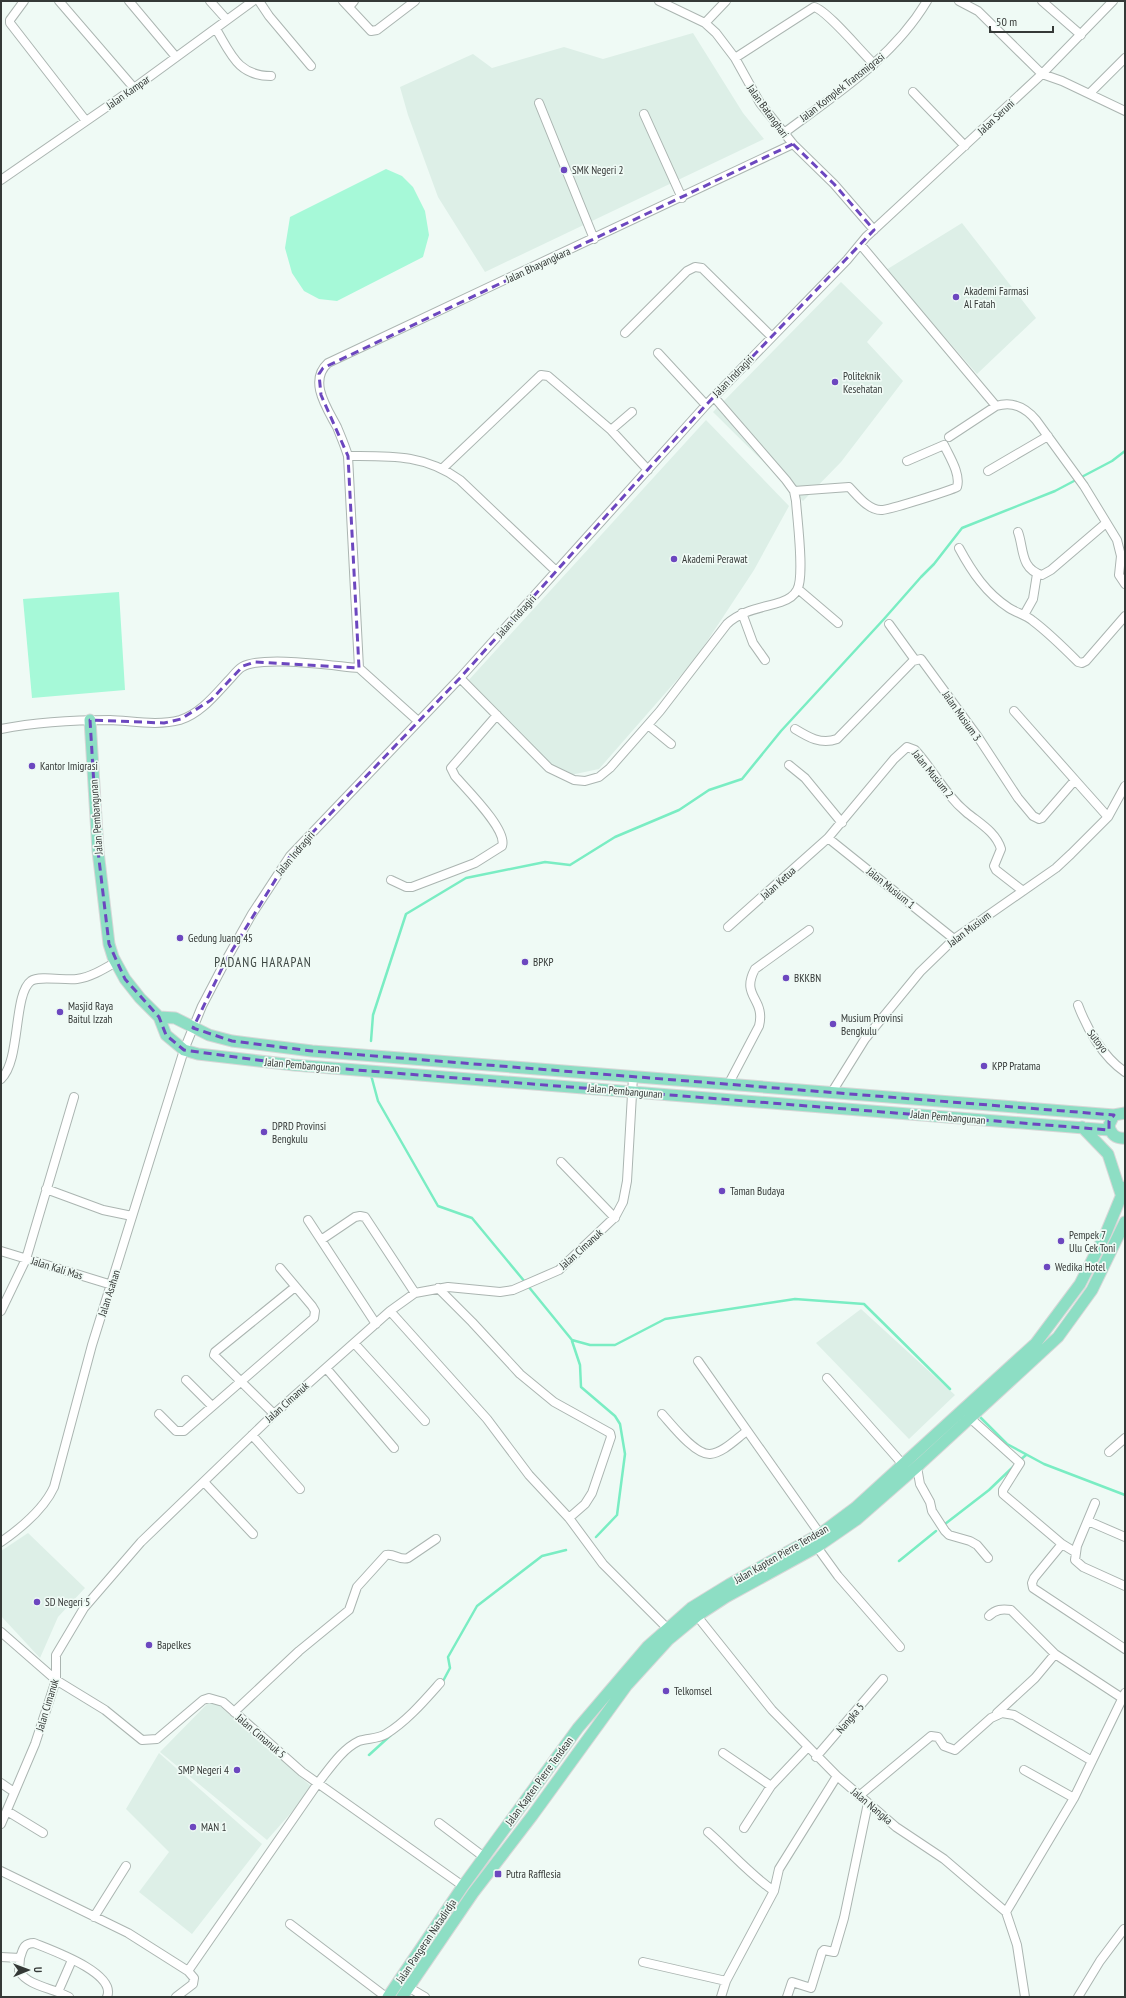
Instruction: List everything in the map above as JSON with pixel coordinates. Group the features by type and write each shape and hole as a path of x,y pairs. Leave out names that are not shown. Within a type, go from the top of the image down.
{"main road":[{"name":"Jalan Pembangunan","path":"90,720 103,902 109,944 116,962 140,998 158,1017 166,1035 184,1050 198,1054 294,1065 1110,1130"},
{"name":"Jalan Pembangunan","path":"158,1017 175,1018 209,1035 247,1043 312,1051 728,1085 1121,1111"},
{"path":"434,1062 434,1075"},
{"path":"825,1107 832,1092"},
{"path":"1121,1111 1109,1121 1110,1130 1116,1137 1125,1138"},
{"path":"1082,1127 1108,1154 1123,1190"},
{"name":"Jalan Kapten Pierre Tendean","path":"473,1893 627,1685 668,1640 697,1616 726,1597 817,1547 856,1520 1036,1343 1049,1328 1080,1284 1106,1233 1123,1190"},
{"name":"Jalan Kapten Pierre Tendean","path":"464,1886 582,1722 625,1671 667,1628 691,1608 820,1534 910,1468 970,1418 1058,1337 1069,1324 1092,1290 1125,1222"},
{"path":"536,1787 547,1795"},
{"name":"Jalan Pangeran Natadirdja","path":"387,1997 464,1886"},
{"name":"Jalan Pangeran Natadirdja","path":"402,1997 473,1893"}],"street":[{"path":"24,1 12,16 10,23 86,121"},
{"path":"59,1 134,88"},
{"path":"129,1 176,57"},
{"path":"210,1 227,20"},
{"name":"Jalan Kampar","path":"1,180 134,88 253,1"},
{"path":"259,1 269,16 311,66"},
{"path":"349,3 366,27 371,31 377,30 415,1"},
{"name":"Jalan Batanghari","path":"659,1 705,23 716,33 735,58 760,103 784,133 793,144 834,184 874,230"},
{"path":"705,23 726,1"},
{"name":"Jalan Komplek Transmigrasi","path":"784,133 874,64 905,33 927,1"},
{"path":"959,1 978,11 1042,74 1090,93 1125,111"},
{"path":"1042,1 1081,35"},
{"name":"Jalan Seruni","path":"874,230 1042,74 1113,1"},
{"path":"735,58 814,7 819,8 829,17 874,64"},
{"path":"216,29 233,57 243,69 258,76 271,76"},
{"path":"1090,93 1125,58"},
{"path":"913,92 965,146"},
{"path":"539,103 594,239"},
{"path":"644,114 682,198"},
{"name":"Jalan Bhayangkara","path":"348,456 342,438 327,409 319,384 319,374 328,363 682,198 793,144"},
{"name":"Jalan Indragiri","path":"193,1028 225,962 252,914 290,856 460,678 714,396 874,230"},
{"path":"860,244 996,406"},
{"path":"625,332 694,267 702,268 772,337"},
{"path":"658,353 706,405"},
{"path":"443,468 541,376 548,376 611,430 648,470"},
{"path":"460,678 549,768 574,780 585,781 599,777 610,768 648,725 727,624 742,613 782,602 791,597 798,589 800,569 796,501 794,491 714,396"},
{"path":"949,437 996,406 1003,404 1017,405 1029,411 1084,486 1120,548 1119,576 1125,584"},
{"path":"611,430 632,412"},
{"path":"988,471 1048,436"},
{"path":"794,491 849,487 868,505 881,510 942,493 957,486 959,482 944,445 907,460"},
{"path":"359,668 348,456 416,458 443,468 460,480 556,571"},
{"path":"1018,532 1023,557 1037,574 1042,575 1051,570 1106,523"},
{"path":"959,548 978,580 988,591 1011,609 1024,614 1043,629 1078,662 1082,663 1125,616"},
{"path":"1024,614 1033,599 1037,574"},
{"path":"798,589 838,623"},
{"path":"742,613 753,643 765,660"},
{"path":"795,729 808,737 822,741 837,739 915,660 889,624"},
{"name":"Jalan Musium 3","path":"915,660 921,659 924,662 1018,798 1033,816 1038,819 1042,818 1075,780"},
{"path":"1,729 20,725 90,720 164,723 181,719 197,711 211,700 243,666 255,662 285,662 359,668 418,721"},
{"path":"1014,711 1108,817"},
{"path":"391,880 406,887 412,888 475,863 502,846 503,838 492,819 455,776 451,768 497,715"},
{"path":"648,725 671,744"},
{"name":"Jalan Musium 2","path":"828,838 901,751 907,747 911,748 921,757 964,811 983,825 998,842 1001,849 994,866 996,870 1022,891"},
{"path":"788,765 805,778 842,823"},
{"name":"Jalan Musium","path":"832,1092 865,1039 900,994 940,951 954,938 1056,868 1108,817 1125,786"},
{"name":"Jalan Ketua","path":"728,927 828,838"},
{"name":"Jalan Musium 1","path":"828,838 954,938"},
{"path":"728,1085 759,1026 761,1019 761,1012 750,990 750,978 755,969 809,930"},
{"path":"1,1079 5,1076 10,1062 23,998 27,986 31,981 36,979 65,981 79,979 92,976 116,962"},
{"name":"Sutoyo","path":"1078,1005 1091,1035 1118,1067 1125,1072"},
{"name":"Jalan Asahan","path":"2,1540 40,1508 54,1487 90,1351 112,1285 184,1050 193,1028"},
{"name":"Jalan Cimanuk","path":"1,1824 34,1744 56,1680 56,1655 84,1608 141,1542 274,1414 355,1344 390,1311 415,1293 438,1288 500,1292 514,1290 549,1276 567,1264 615,1218 623,1202 627,1181 633,1077"},
{"path":"1,1311 26,1259 74,1097"},
{"path":"561,1162 615,1218"},
{"path":"46,1189 103,1210 132,1216"},
{"path":"321,1240 355,1217 365,1217 415,1293"},
{"path":"308,1220 376,1324"},
{"name":"Jalan Kali Mas","path":"1,1251 112,1285"},
{"path":"159,1414 174,1429 181,1432 314,1318 315,1311 280,1268"},
{"path":"274,1414 214,1355 216,1350 295,1287"},
{"path":"438,1288 520,1374 554,1402 610,1433 611,1437 592,1493 585,1504 569,1518"},
{"path":"390,1311 487,1419 529,1475 569,1518 603,1564 667,1628"},
{"path":"355,1344 425,1422"},
{"path":"698,1361 820,1534"},
{"path":"326,1368 394,1448"},
{"path":"827,1378 910,1468 945,1531 949,1535 970,1541 977,1545 988,1558"},
{"path":"186,1380 212,1406"},
{"path":"662,1414 692,1445 701,1452 708,1454 716,1452 748,1431"},
{"path":"970,1418 1020,1462 1020,1466 1003,1490 1002,1494 1062,1544 1075,1552"},
{"path":"252,1435 300,1489"},
{"path":"1109,1452 1125,1438"},
{"path":"204,1482 253,1534"},
{"path":"1095,1503 1075,1552 1075,1560 1083,1567 1125,1586"},
{"path":"1088,1521 1125,1537"},
{"path":"234,1712 299,1651 349,1610 357,1587 386,1555 392,1555 404,1560 436,1539"},
{"path":"1062,1544 1034,1578 1032,1583 1033,1588 1125,1649"},
{"path":"817,1547 838,1576 900,1647"},
{"path":"989,1616 994,1611 1011,1610 1055,1654 1123,1696 1074,1798 1006,1912 1017,1945 1025,1997"},
{"name":"Jalan Nangka","path":"697,1616 763,1700 816,1757 896,1827 944,1859 1006,1912"},
{"path":"1,1632 56,1680"},
{"path":"859,1796 931,1736 938,1737 944,1746 955,1750 997,1714 1035,1678 1055,1654"},
{"name":"Nangka 5","path":"816,1757 883,1679"},
{"name":"Jalan Cimanuk 5","path":"56,1680 104,1710 142,1740 157,1739 203,1700 209,1698 223,1702 302,1772 464,1886"},
{"path":"188,1971 318,1783 350,1747 360,1741 386,1734 417,1708 440,1683"},
{"path":"997,1714 1007,1712 1014,1715 1092,1761"},
{"path":"744,1828 771,1786 807,1748"},
{"path":"723,1753 771,1786"},
{"path":"1024,1770 1074,1798"},
{"path":"721,1997 726,1981 774,1891 778,1869 837,1776"},
{"path":"1,1784 14,1792"},
{"path":"787,1997 792,1982 811,1988 822,1952 824,1950 834,1952 844,1918 868,1802"},
{"path":"7,1811 43,1833"},
{"path":"439,1823 484,1857"},
{"path":"708,1832 728,1849 758,1880 774,1891"},
{"path":"94,1917 126,1866"},
{"path":"1,1871 128,1933 188,1971 194,1978 193,1984 176,1997"},
{"path":"290,1924 387,1997"},
{"path":"1078,1997 1100,1960 1124,1929"},
{"path":"69,1997 34,1984 22,1975 19,1971 20,1958 24,1946 29,1943 34,1943 90,1969 102,1978 109,1988 107,1997"},
{"path":"1,1957 20,1958"},
{"path":"58,1992 72,1960"},
{"path":"643,1962 726,1981"},
{"path":"408,1987 425,1997"}],"highlighted area":[{"path":"793,144 834,184 874,230 706,405 460,678 290,856 225,962 193,1028 232,1041 312,1051 1114,1115 1109,1121 1109,1130 294,1065 184,1050 166,1035 159,1017 125,979 109,944 98,851 90,720 164,723 181,719 211,700 243,666 255,662 359,668 348,456 321,395 319,374 323,368"}],"shaded area":[{"name":"SMK Negeri 2","path":"693,33 743,113 764,139 485,272 438,197 408,115 400,87 473,54 492,68 564,47 603,59"},
{"path":"962,223 1036,318 977,374 886,270"},
{"path":"841,282 883,323 867,342 903,381 841,462 803,501 713,412"},
{"path":"706,420 789,506 754,570 696,658 599,769 561,777 467,682"},
{"path":"861,1309 955,1395 909,1439 816,1343"},
{"name":"SD Negeri 5","path":"28,1533 85,1588 58,1617 40,1658 1,1616 1,1551"},
{"name":"SMP Negeri 4","path":"212,1699 313,1788 267,1840 160,1752"},
{"name":"MAN 1","path":"159,1753 262,1844 192,1934 139,1892 169,1852 126,1809"}],"green space":[{"path":"386,169 402,176 413,187 425,211 429,235 423,257 337,301 319,299 304,291 292,273 285,248 290,217"},
{"path":"119,592 125,690 32,698 23,599"}],"waterway":[{"path":"371,1041 373,1015 406,914 466,878 545,862 570,865 615,837 679,810 709,790 742,779 781,731 934,564 962,528 1055,491 1112,461 1125,451"},
{"path":"371,1075 378,1101 438,1206 472,1218 525,1282"},
{"path":"528,1286 572,1340 590,1345 615,1345 665,1319 795,1299 864,1304 950,1389"},
{"path":"572,1341 580,1365 581,1387 615,1416 620,1424 625,1454 617,1515 596,1537"},
{"path":"978,1415 1007,1444 1044,1464 1125,1495"},
{"path":"1019,1461 1026,1455"},
{"path":"945,1524 989,1490 1014,1466"},
{"path":"899,1561 936,1531"},
{"path":"442,1683 450,1668 448,1657 477,1606 542,1556 566,1550"},
{"path":"369,1755 391,1735"}],"place":[{"name":"SMK Negeri 2","path":"564,170"},
{"name":"Akademi Farmasi Al Fatah","path":"956,297"},
{"name":"Politeknik Kesehatan","path":"835,382"},
{"name":"Akademi Perawat","path":"674,559"},
{"name":"Kantor Imigrasi","path":"32,766"},
{"name":"Gedung Juang 45","path":"180,938"},
{"name":"BPKP","path":"525,962"},
{"name":"BKKBN","path":"786,978"},
{"name":"Masjid Raya Baitul Izzah","path":"60,1012"},
{"name":"Musium Provinsi Bengkulu","path":"833,1024"},
{"name":"KPP Pratama","path":"984,1066"},
{"name":"DPRD Provinsi Bengkulu","path":"264,1132"},
{"name":"Taman Budaya","path":"722,1191"},
{"name":"Pempek 7 Ulu Cek Toni","path":"1061,1241"},
{"name":"Wedika Hotel","path":"1047,1267"},
{"name":"SD Negeri 5","path":"37,1602"},
{"name":"Bapelkes","path":"149,1645"},
{"name":"Telkomsel","path":"666,1691"},
{"name":"SMP Negeri 4","path":"237,1770"},
{"name":"MAN 1","path":"193,1827"},
{"name":"Putra Rafflesia","path":"498,1874"}],"district":[{"name":"PADANG HARAPAN","path":"263,962"}]}
